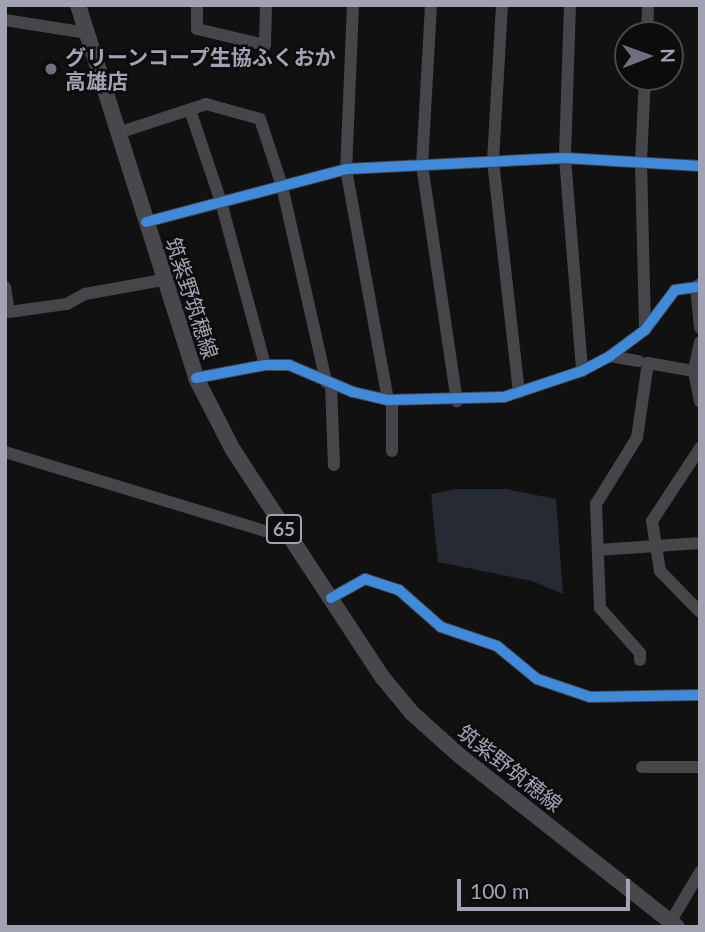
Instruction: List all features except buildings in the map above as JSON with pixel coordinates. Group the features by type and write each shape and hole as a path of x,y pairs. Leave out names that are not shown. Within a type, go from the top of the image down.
{"main road":[{"name":"筑紫野筑穂線","path":"78,5 195,378 213,416 291,539 383,678 436,737 674,924"}],"street":[{"path":"197,5 197,29 265,45 266,5"},
{"path":"431,5 422,165 457,401"},
{"path":"502,5 493,161 519,393"},
{"path":"570,5 565,158 582,371"},
{"path":"352,6 346,169 390,400 392,451"},
{"path":"5,20 87,33"},
{"path":"644,91 641,163 645,330"},
{"path":"118,133 206,104 260,119 282,186 329,383 334,465"},
{"path":"190,110 221,202 265,365"},
{"path":"146,222 346,169 565,158 700,166"},
{"path":"5,287 7,312 163,280"},
{"path":"195,378 265,365 295,366 329,383 390,400 457,401 519,393 582,371 610,356 645,330 675,290 698,286 700,328"},
{"path":"700,342 694,371 700,401"},
{"path":"610,356 639,362"},
{"path":"640,660 640,653 600,608 596,504 637,438 648,363 694,371"},
{"path":"700,448 652,521 653,548 660,571 700,612"},
{"path":"5,452 291,539"},
{"path":"598,550 700,543"},
{"path":"331,598 365,579 399,590 441,628 496,646 537,679 590,697 700,695"},
{"path":"642,767 700,766"},
{"path":"674,924 700,872"}],"shaded area":[{"path":"457,489 506,489 556,499 563,594 532,581 438,562 431,494"}],"cycle path":[{"path":"146,222 346,169 565,158 700,166"},
{"path":"196,378 265,365 289,365 353,392 388,400 504,397 582,371 610,356 645,330 675,290 696,287"},
{"path":"331,598 365,579 399,590 441,627 497,646 537,679 590,697 700,695"}],"place":[{"name":"グリーンコープ生協ふくおか 高雄店","path":"51,69"}]}
